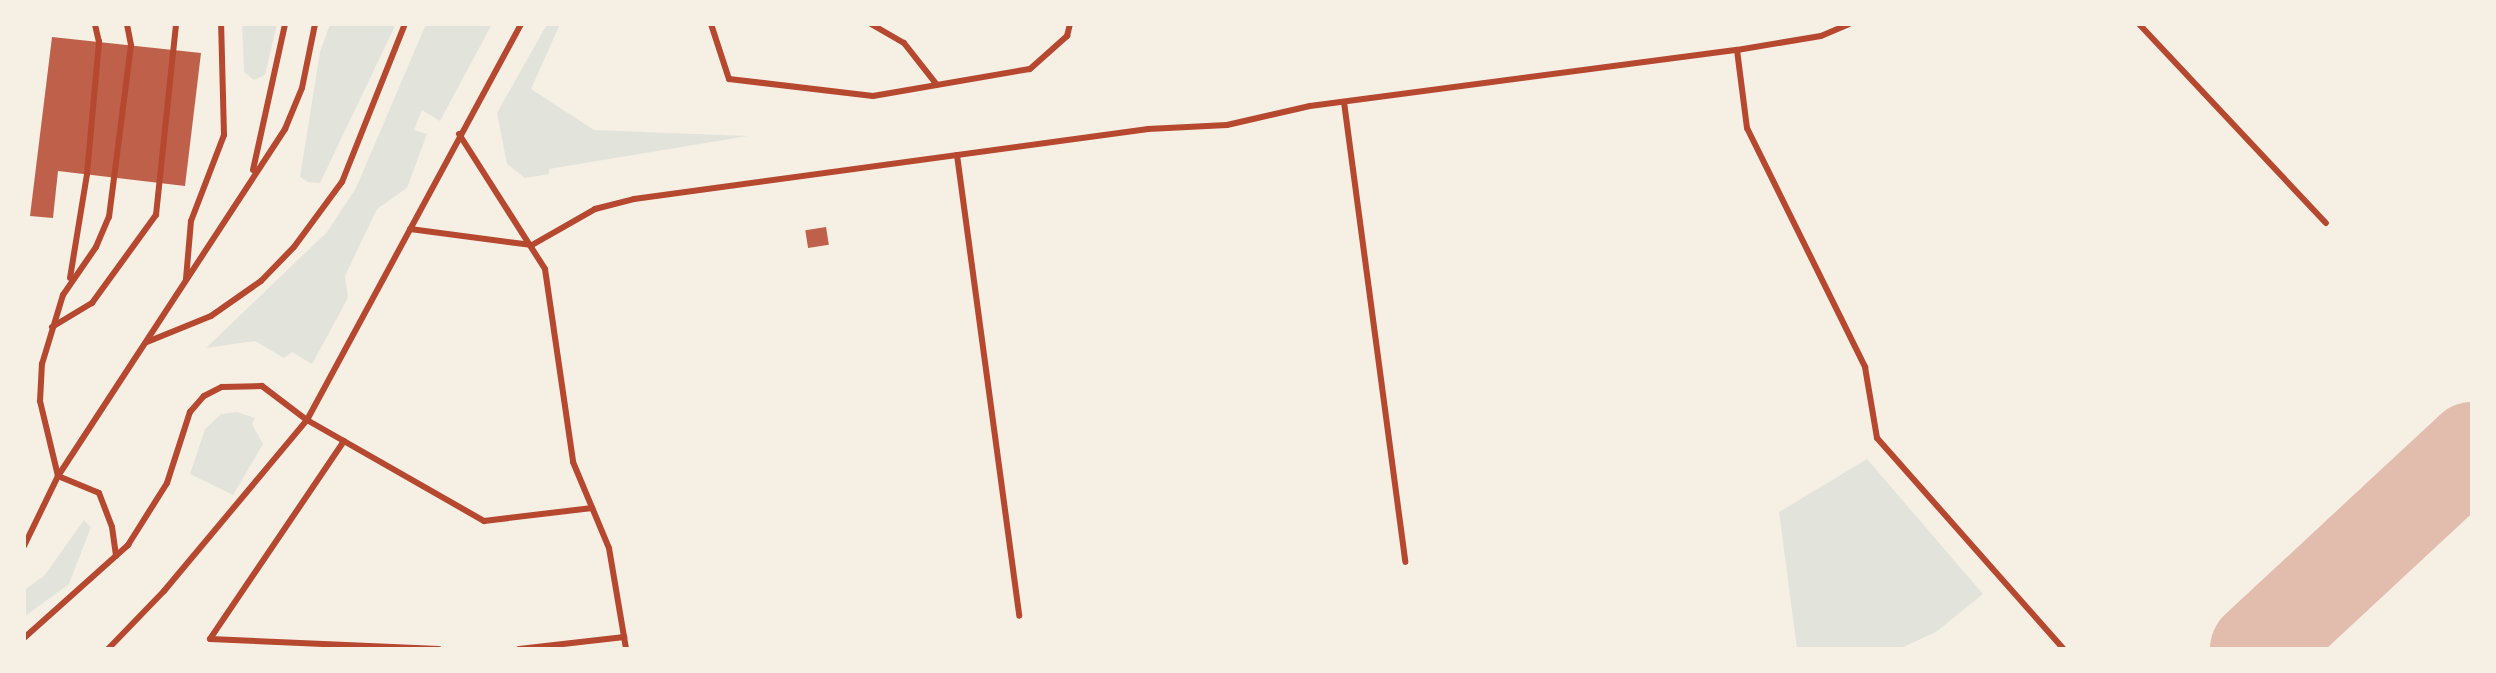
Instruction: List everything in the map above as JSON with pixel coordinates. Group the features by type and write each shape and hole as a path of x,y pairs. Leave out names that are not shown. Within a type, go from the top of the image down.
{"lane":[{"path":"58,476 40,401 42,364 70,280 87,174 99,42 95,24"},
{"path":"70,280 101,237 115,177 131,45 127,24"},
{"path":"52,327 92,303 144,237 156,215 162,183 176,24"},
{"path":"186,283 191,221 224,135 221,24"},
{"path":"251,178 285,24"},
{"path":"24,546 58,476 186,283 296,102 315,24"},
{"path":"147,342 211,316 261,281 294,247 342,182 405,24"},
{"path":"108,649 164,591 307,420 521,24"},
{"path":"711,24 729,79 873,96 1030,69 1067,36 1070,24"},
{"path":"871,24 904,43 937,85"},
{"path":"410,229 532,245 595,209 634,199 1148,129 1227,125 1344,102 1737,50 1821,36 1849,24"},
{"path":"2139,24 2326,223"},
{"path":"1737,50 1747,128 1865,367 1877,438 2064,649"},
{"path":"1344,102 1405,562"},
{"path":"459,134 532,245 550,292 573,462 609,548 626,649"},
{"path":"957,155 1019,616"},
{"path":"24,638 116,556 167,483 190,412 204,396 241,384 262,386 307,420 484,521 592,508"},
{"path":"344,441 210,639 439,649"},
{"path":"58,476 99,493 112,527 116,556"},
{"path":"519,649 624,637"}],"shaded area":[{"path":"242,24 277,24 265,75 254,80 244,72"},
{"path":"330,24 396,24 320,183 308,182 300,177 320,52"},
{"path":"426,24 492,24 440,121 422,110 414,130 427,134 407,188 377,209 345,276 348,298 312,364 292,352 284,358 255,341 206,348 327,232 356,188"},
{"path":"547,24 560,24 531,89 594,130 748,136 549,169 549,174 525,178 507,164 497,113"},
{"path":"237,412 255,418 252,424 263,444 233,495 190,474 205,429 221,414"},
{"path":"1867,459 1983,594 1936,632 1899,649 1797,649 1779,512"},
{"path":"84,520 91,527 69,584 24,617 24,590 44,576"}],"building":[{"path":"52,37 201,53 185,186 58,171 53,218 30,216"},
{"path":"826,227 829,245 808,248 805,230"}],"taxiway":[{"path":"2257,649 2472,449"}]}
